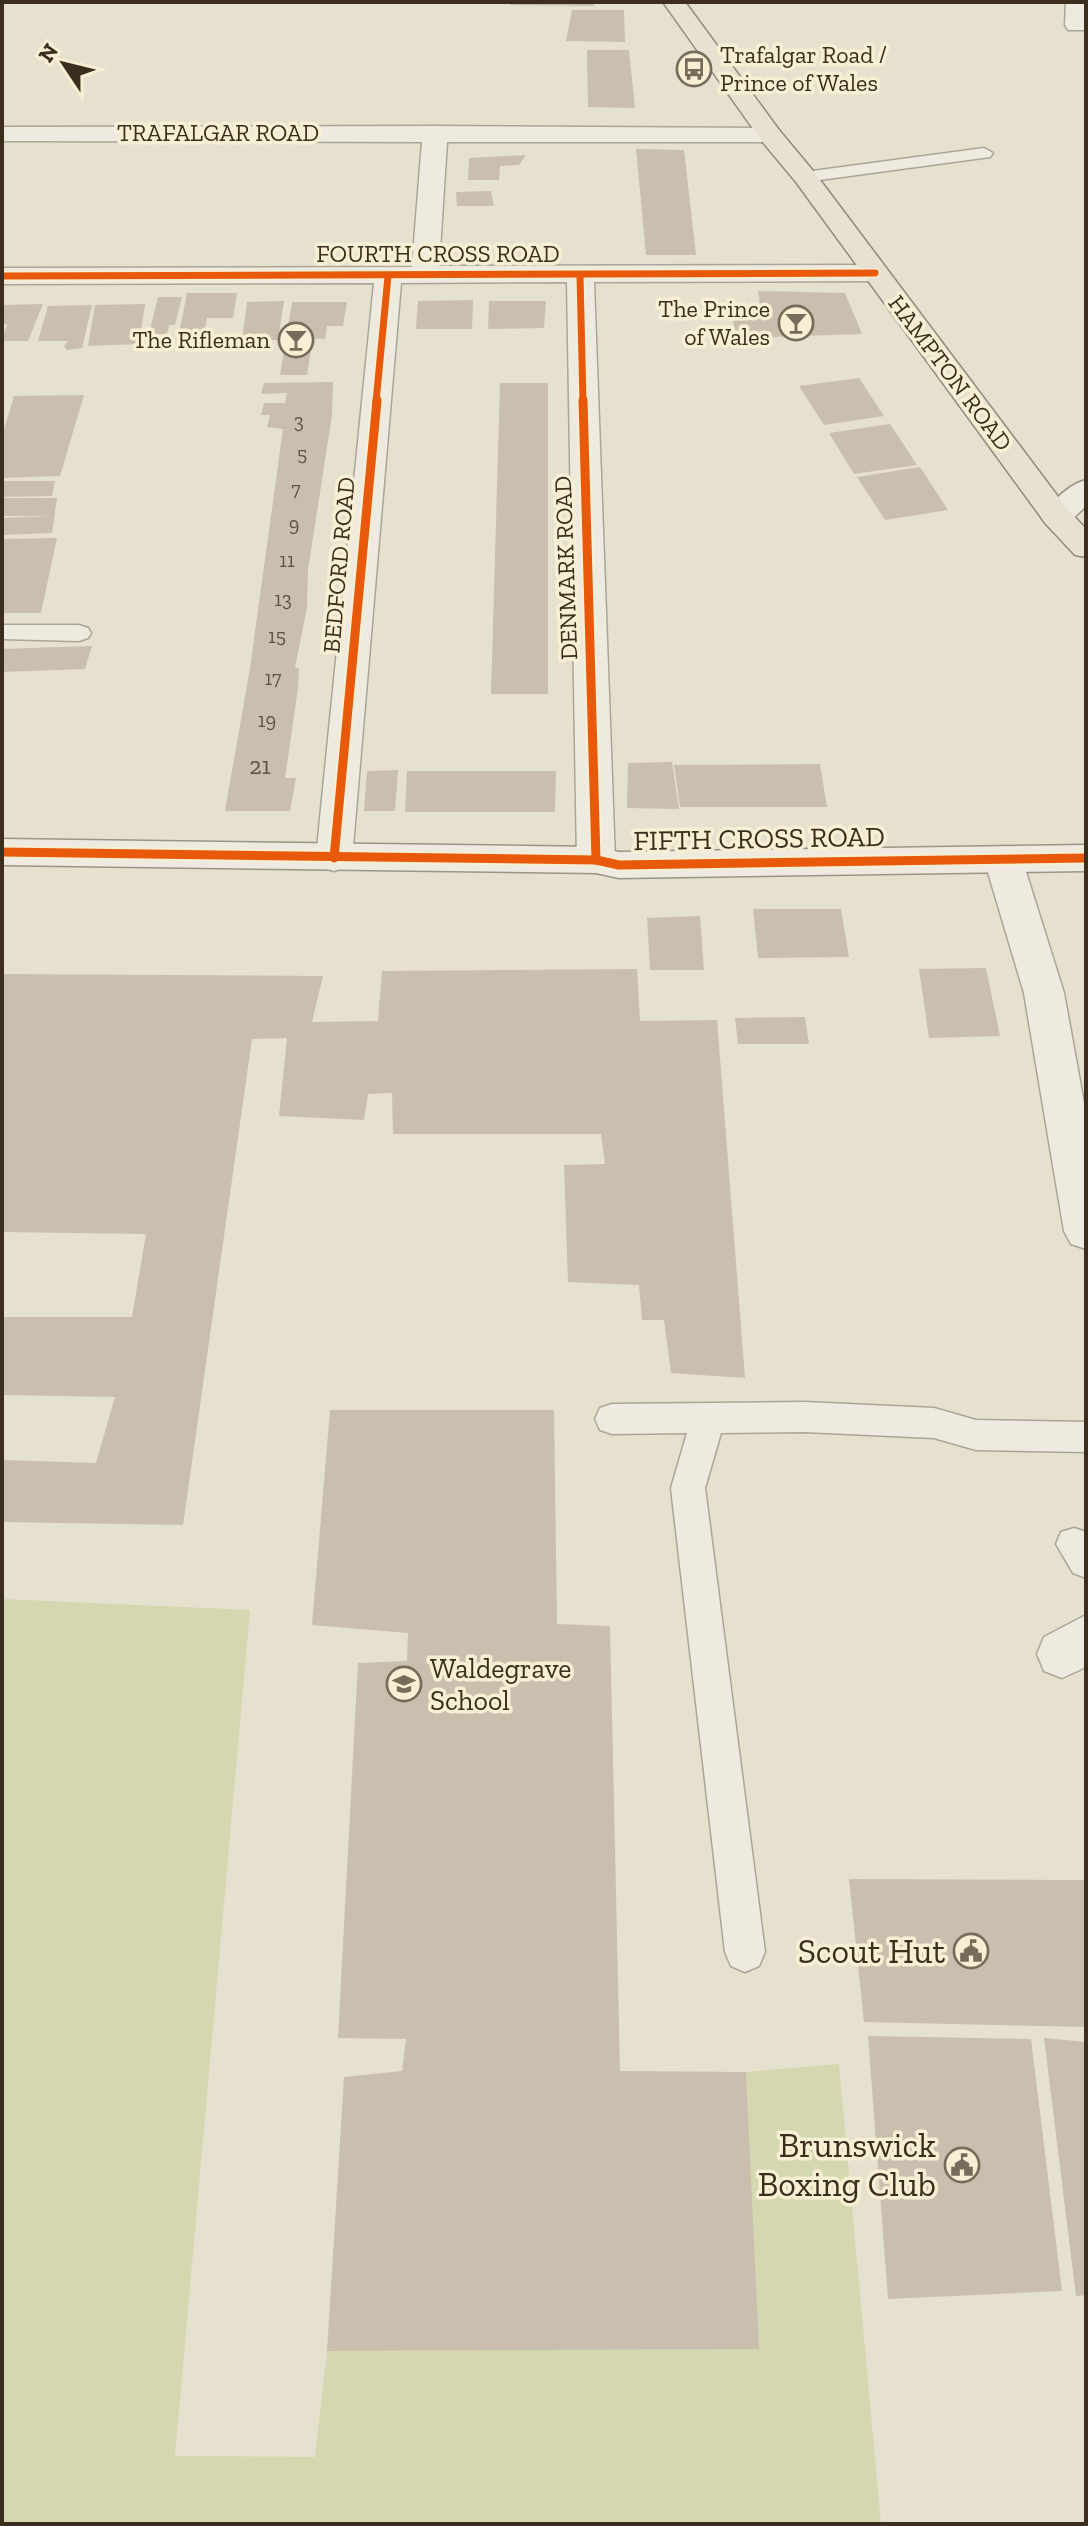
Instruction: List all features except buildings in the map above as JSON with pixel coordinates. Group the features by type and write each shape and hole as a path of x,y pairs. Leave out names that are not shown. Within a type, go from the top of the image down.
{"main road":[{"name":"HAMPTON ROAD","path":"674,2 1057,517 1086,548"}],"street":[{"path":"1076,25 1077,2"},
{"path":"425,274 435,133"},
{"name":"TRAFALGAR ROAD","path":"2,134 770,135"},
{"name":"FOURTH CROSS ROAD","path":"2,276 875,273"},
{"name":"BEDFORD ROAD","path":"334,858 388,276"},
{"name":"DENMARK ROAD","path":"580,276 596,860"},
{"path":"1057,517 1086,489"},
{"name":"FIFTH CROSS ROAD","path":"2,852 596,860 619,865 1086,858"},
{"path":"1003,859 1044,993 1086,1231"}],"lane":[{"path":"965,135 998,167"},
{"path":"805,177 984,153"},
{"path":"2,632 79,633"},
{"path":"612,1419 805,1417 934,1423 976,1435 1086,1437"},
{"path":"708,1418 688,1488 745,1952"}],"green space":[{"path":"2,1599 250,1610 175,2456 315,2457 327,2351 758,2349 746,2072 839,2064 881,2524 2,2524"}],"cycle path":[{"path":"2,276 875,273"},
{"path":"334,858 388,276"},
{"path":"580,276 596,860"},
{"path":"2,852 596,860 619,865 1086,858"}],"place":[{"name":"Trafalgar Road / Prince of Wales","path":"694,69"},
{"name":"The Prince of Wales","path":"796,323"},
{"name":"The Rifleman","path":"296,340"},
{"name":"Waldegrave School","path":"404,1684"},
{"name":"Scout Hut","path":"971,1951"},
{"name":"Brunswick Boxing Club","path":"962,2165"}]}
